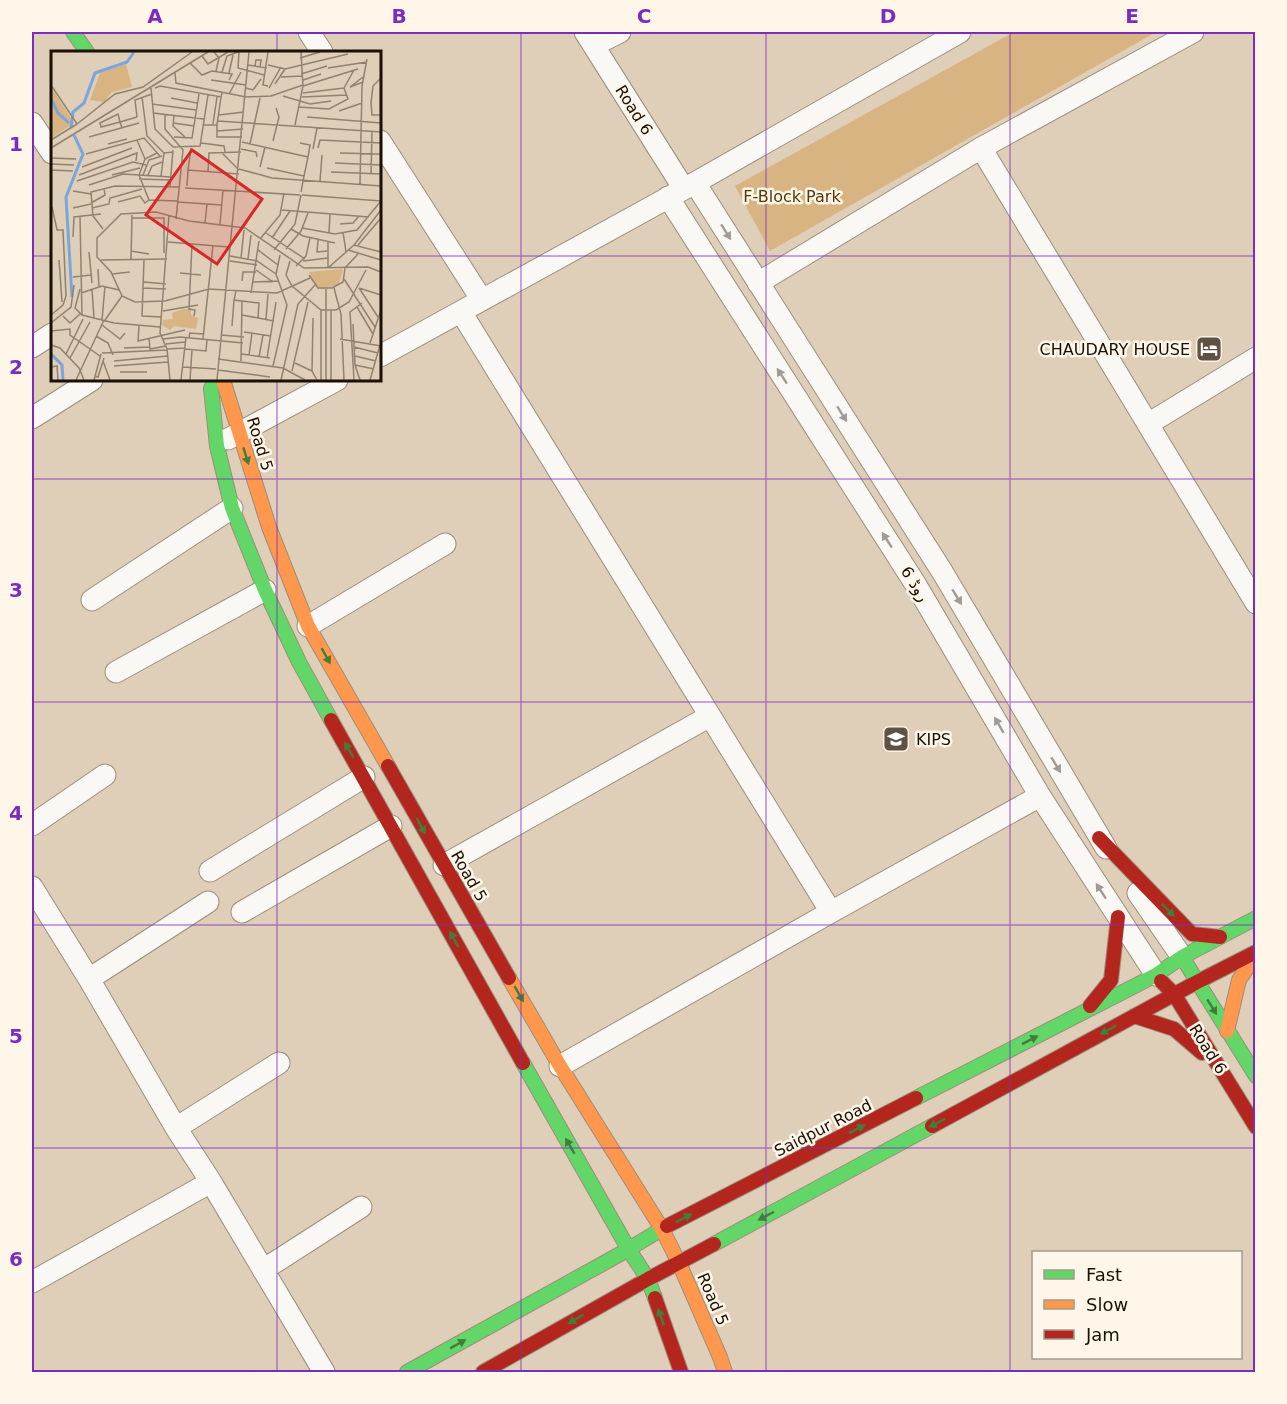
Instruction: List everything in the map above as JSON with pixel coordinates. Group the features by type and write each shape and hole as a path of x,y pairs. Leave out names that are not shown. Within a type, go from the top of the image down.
{"main road":[{"path":"73,32 86,51"},
{"path":"210,381 217,446 232,508 265,590 299,662 530,1076 629,1250 648,1279 681,1372"},
{"name":"Road 5","path":"223,381 269,526 309,626 560,1066 662,1229 679,1263 725,1372"},
{"path":"1099,837 1192,934 1220,937"},
{"path":"1086,1011 1111,980 1118,917"},
{"name":"Saidpur Road","path":"407,1372 629,1250 662,1229 1156,975 1182,957 1256,918"},
{"path":"483,1372 648,1279 1174,994 1256,953"},
{"path":"1227,1031 1239,980 1256,953"},
{"name":"Road 6","path":"1182,957 1256,1076"},
{"name":"Road 6","path":"1156,975 1174,994 1256,1127"},
{"path":"1134,1016 1174,1029 1218,1066"}],"street":[{"path":"309,32 321,51"},
{"path":"589,38 620,32"},
{"path":"381,355 682,190 960,32"},
{"path":"758,283 981,148 1193,32"},
{"name":"Road 6","path":"589,38 682,190"},
{"path":"32,123 51,152"},
{"path":"381,143 482,300"},
{"path":"981,148 1256,603"},
{"name":"روڈ 6","path":"682,190 758,283 943,573 1099,837 1182,957"},
{"name":"روڈ 6","path":"682,190 762,345 916,585 1040,796 1156,975"},
{"path":"461,312 831,912"},
{"path":"762,345 789,332"},
{"path":"32,347 51,335"},
{"path":"1148,424 1256,358"},
{"path":"32,418 90,381"},
{"path":"217,446 335,381"},
{"path":"92,600 232,508"},
{"path":"309,626 445,544"},
{"path":"916,585 943,573"},
{"path":"116,672 265,590"},
{"path":"444,865 710,716"},
{"path":"32,825 105,775"},
{"path":"210,871 364,777"},
{"path":"560,1066 1040,796"},
{"path":"242,912 391,826"},
{"path":"33,891 89,979 324,1372"},
{"path":"89,979 208,902"},
{"path":"176,1128 279,1063"},
{"path":"32,1282 211,1182"},
{"path":"263,1270 361,1207"}],"green space":[{"name":"F-Block Park","path":"1014,32 1156,32 770,251 735,186"}],"traffic: fast":[{"path":"73,32 86,51"},
{"path":"211,388 217,446 232,508 265,590 299,662 331,720"},
{"path":"916,1098 1156,975 1182,957 1256,918"},
{"path":"1187,965 1256,1076"},
{"path":"523,1063 629,1250 648,1279 655,1298"},
{"path":"714,1244 932,1126"},
{"path":"407,1372 667,1226"}],"traffic: slow":[{"path":"223,381 269,527 308,626 388,766"},
{"path":"1227,1031 1239,980 1256,955"},
{"path":"509,978 560,1066 662,1229 679,1263 725,1372"}],"traffic: jam":[{"path":"331,720 523,1063"},
{"path":"388,766 509,978"},
{"path":"1099,838 1192,934 1220,937"},
{"path":"1090,1006 1111,980 1118,917"},
{"path":"932,1126 1256,952"},
{"path":"1161,981 1174,994 1256,1127"},
{"path":"1134,1016 1174,1029 1202,1053"},
{"path":"667,1226 916,1098"},
{"path":"483,1372 714,1244"},
{"path":"655,1298 681,1372"}],"place":[{"name":"CHAUDARY HOUSE","path":"1209,349"},
{"name":"KIPS","path":"896,739"}]}
